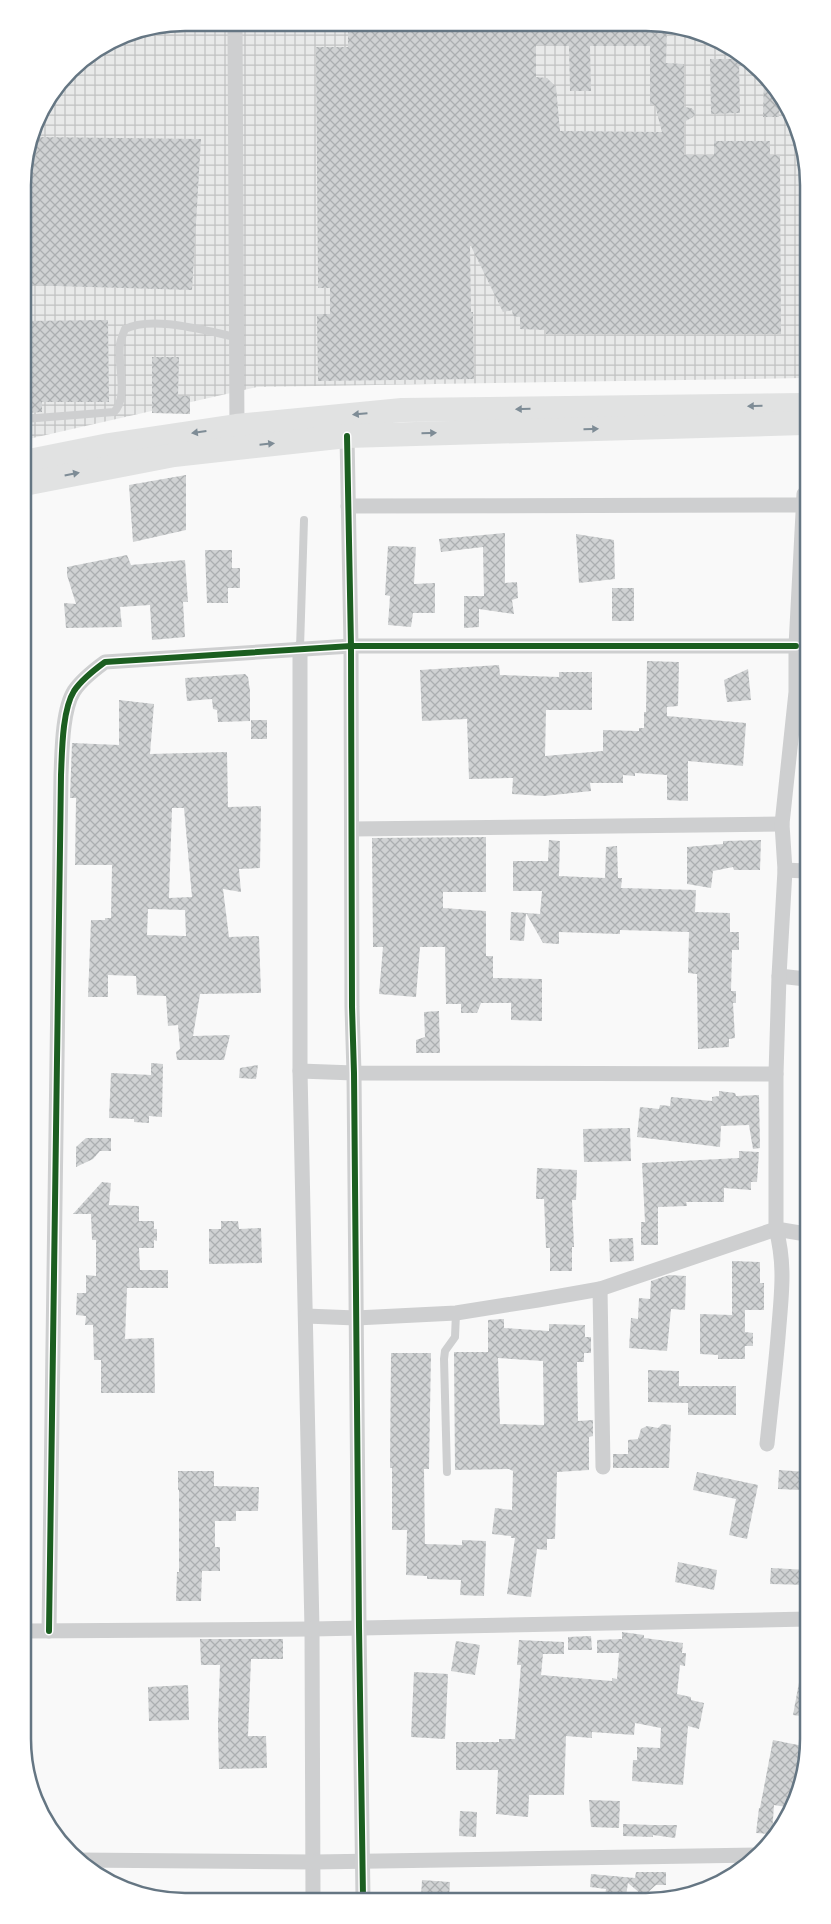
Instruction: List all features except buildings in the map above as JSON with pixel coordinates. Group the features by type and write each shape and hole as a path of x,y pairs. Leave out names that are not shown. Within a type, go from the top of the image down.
{"main road":[{"path":"32,482 174,455 238,437 402,410 800,405"},
{"path":"32,460 109,445 238,437 347,436 800,423"}],"street":[{"path":"235,31 238,437"},
{"path":"347,436 351,646 352,998 363,1893"},
{"path":"348,506 800,501"},
{"path":"800,578 796,646 800,688"},
{"path":"49,1631 61,775 64,724 73,692 88,674 104,662 300,648 351,646 796,646"},
{"path":"300,648 300,1071 312,1629 314,1893"},
{"path":"767,1444 777,1358 783,1273 776,1229 776,1074 785,870 782,824 800,694"},
{"path":"352,829 782,824"},
{"path":"785,870 800,871"},
{"path":"779,976 799,978"},
{"path":"300,1071 354,1073 776,1074"},
{"path":"306,1316 356,1318 456,1313 600,1289 776,1229 799,1233"},
{"path":"600,1289 603,1467"},
{"path":"31,1631 312,1629 799,1619"},
{"path":"91,1860 314,1862 747,1855"}],"lane":[{"path":"32,418 114,412 119,407 121,389 120,345 125,329 134,324 157,322 236,337"},
{"path":"300,648 304,520"},
{"path":"447,1472 444,1359 445,1351 454,1337 456,1313"}],"shaded area":[{"path":"185,31 646,31 676,34 714,47 740,63 755,76 779,108 795,145 800,185 800,378 257,387 32,438 32,175 36,145 47,117 63,91 84,69 117,47 145,36"}],"cycle path":[{"path":"347,436 351,646 352,1007 363,1893"},
{"path":"49,1631 61,775 65,720 70,699 77,687 88,675 105,662 351,646 796,646"}]}
